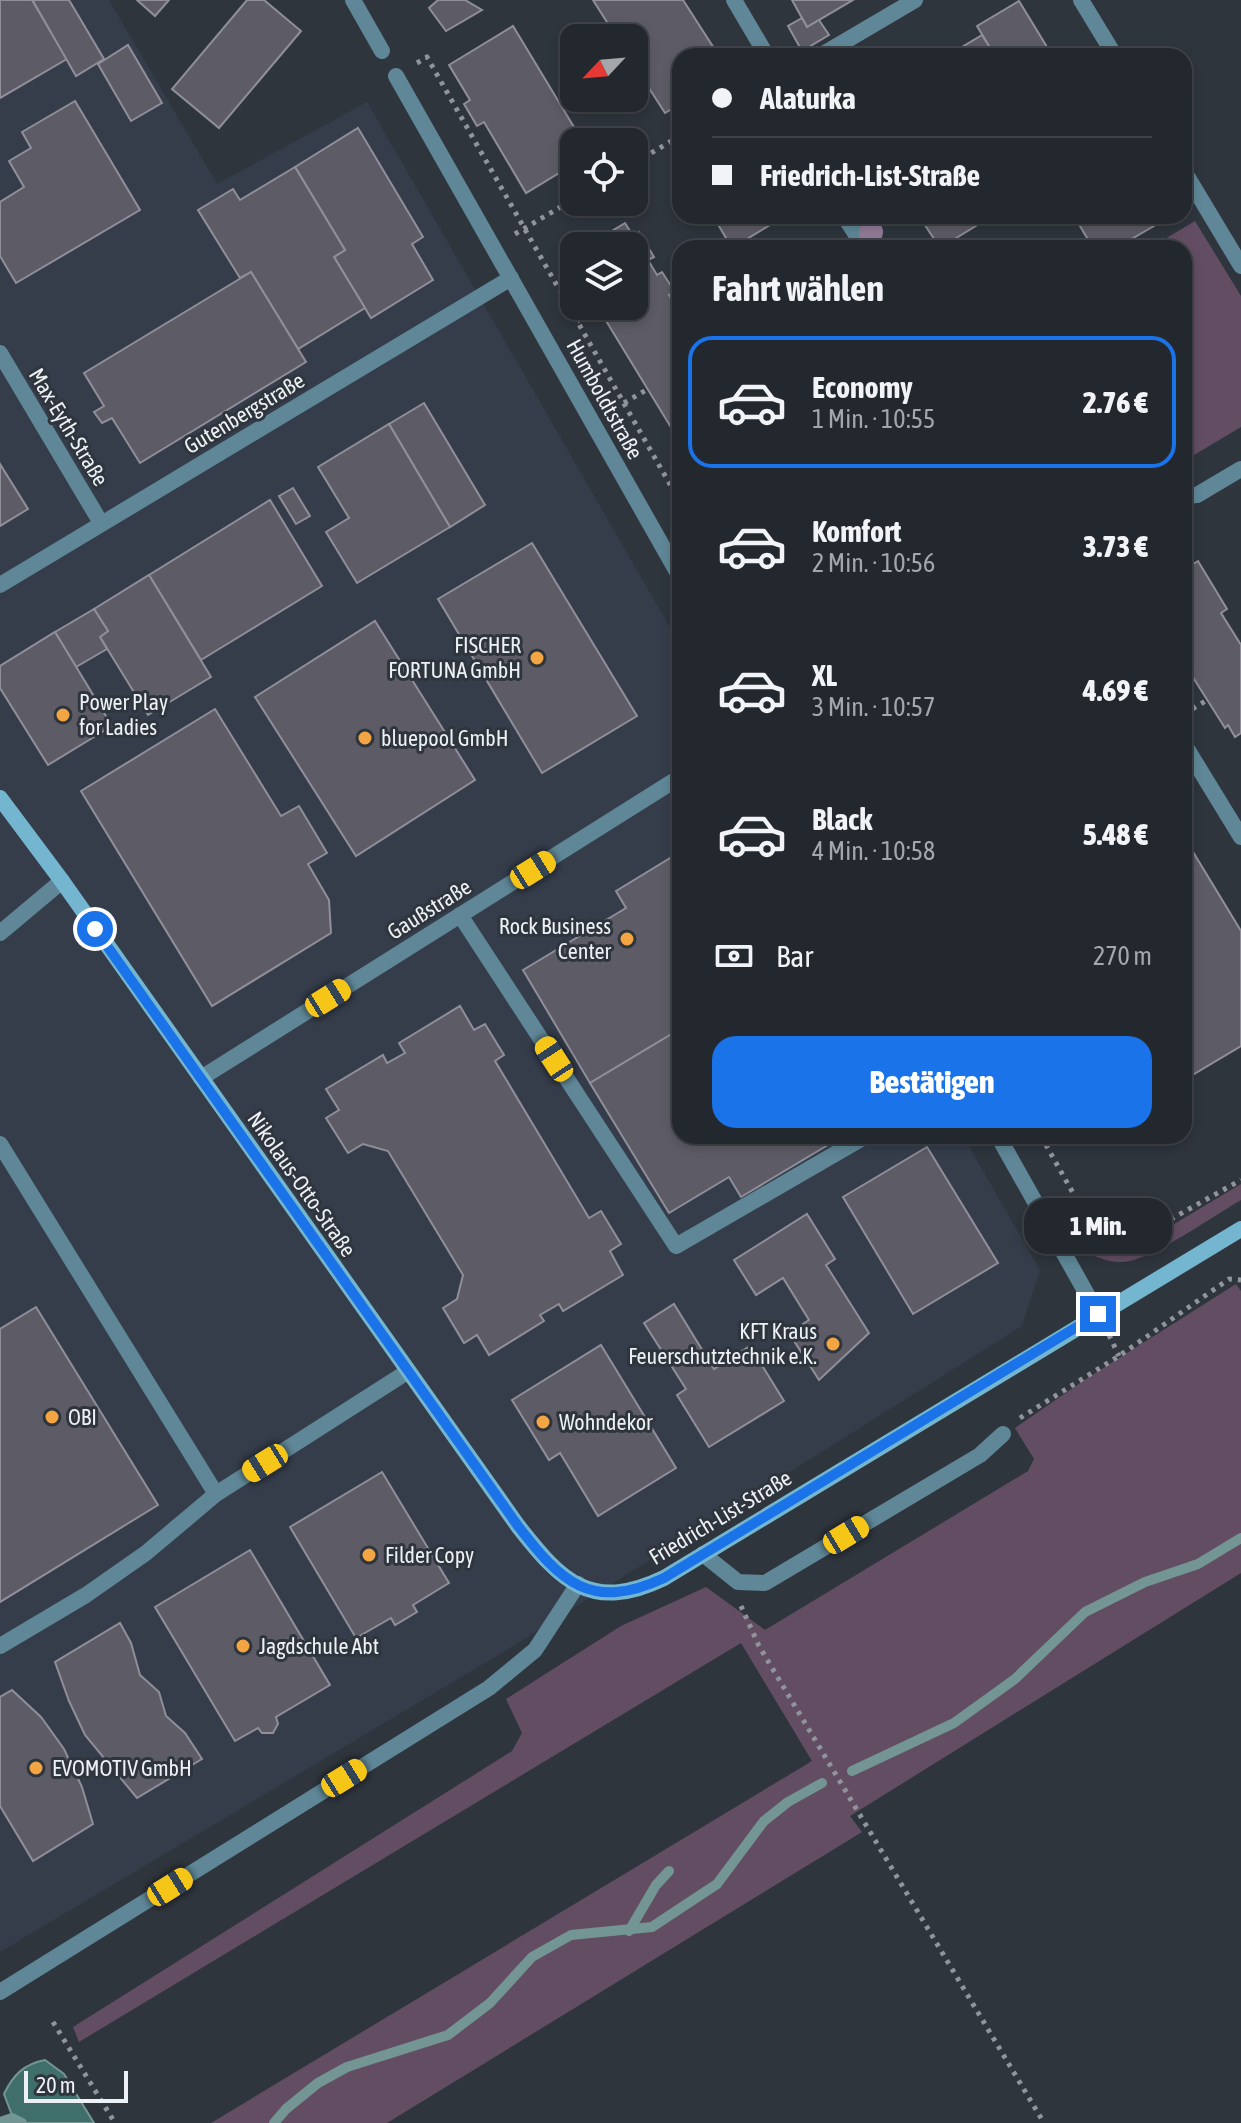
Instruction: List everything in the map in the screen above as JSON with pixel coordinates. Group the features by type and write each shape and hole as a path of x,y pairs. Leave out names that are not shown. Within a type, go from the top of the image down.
{"main road":[{"name":"Nikolaus-Otto-Straße","path":"0,798 62,881 407,1372 545,1561 559,1574 578,1584"},
{"name":"Friedrich-List-Straße","path":"578,1584 596,1592 629,1592 664,1578 1241,1229"}],"street":[{"path":"353,0 382,51"},
{"path":"734,0 762,48"},
{"path":"834,48 915,0"},
{"path":"1081,0 1110,48"},
{"name":"Humboldtstraße","path":"396,76 672,563"},
{"path":"1192,184 1241,266"},
{"name":"Gutenbergstraße","path":"0,585 511,278"},
{"name":"Max-Eyth-Straße","path":"0,353 101,523"},
{"path":"1192,495 1241,469"},
{"path":"1192,757 1241,837"},
{"name":"Gaußstraße","path":"201,1078 672,782"},
{"path":"0,933 62,881"},
{"path":"460,915 676,1246 852,1144"},
{"path":"0,1144 216,1494"},
{"path":"1002,1144 1098,1314"},
{"path":"0,1646 98,1586 179,1526 216,1494 407,1372"},
{"path":"703,1554 738,1582 765,1583 980,1455 1003,1434"},
{"path":"0,1992 489,1688 535,1650 578,1584"}],"path":[{"path":"396,76 427,57 672,488"},
{"path":"648,155 672,141"},
{"path":"493,246 560,207"},
{"path":"624,403 648,389"},
{"path":"1192,709 1207,700"},
{"path":"1045,1144 1101,1243 1121,1247 1241,1180"},
{"path":"1016,1421 1119,1356 1229,1279 1241,1280"},
{"path":"738,1582 739,1602 759,1646 1044,2123"},
{"path":"53,2022 115,2123"}],"shaded area":[{"path":"0,0 109,0 217,184 367,102 672,631 672,1144 968,1144 1040,1270 1022,1326 510,1648 0,1952"},
{"path":"1195,221 1241,296 1241,427 1192,456 1192,240 1163,240"},
{"path":"1241,1184 1241,1200 1150,1254 1118,1262 1086,1253 1089,1237 1095,1249 1124,1254"},
{"path":"1236,1284 1241,1291 1241,1573 850,1816 862,1832 387,2123 211,2123 812,1761 741,1643 79,2042 73,2027 512,1751 522,1733 506,1699 621,1626 706,1587 765,1630 1028,1471 1034,1459 1015,1428"},
{"path":"45,2060 64,2074 94,2123 15,2123 4,2094 20,2071"}],"building":[{"path":"0,0 32,0 67,59 0,98"},
{"path":"35,0 69,0 104,59 76,76"},
{"path":"137,0 169,0 155,16"},
{"path":"247,0 264,0 301,31 219,128 172,89"},
{"path":"438,0 465,0 482,10 446,31 429,8"},
{"path":"593,0 683,0 714,48 672,48 672,109 665,113 648,87 648,24 608,24"},
{"path":"792,0 853,0 807,27"},
{"path":"1019,1 1047,47 990,48 977,26"},
{"path":"802,18 807,27 819,20 829,35 807,48 800,48 788,26"},
{"path":"513,26 560,104 560,112 565,112 575,128 560,128 560,172 526,193 484,122 477,126 464,104 470,100 449,65"},
{"path":"982,35 990,48 960,48"},
{"path":"128,45 162,103 131,121 98,64"},
{"path":"75,101 140,210 16,283 0,256 0,202 24,187 9,161 31,148 22,132"},
{"path":"358,128 423,237 412,244 433,280 371,318 334,257 345,250 295,167"},
{"path":"295,167 345,250 334,257 365,308 298,349 251,272 240,278 198,210 233,189 240,200"},
{"path":"625,223 631,232 610,232"},
{"path":"718,224 772,224 745,240 727,240"},
{"path":"924,224 979,224 953,240 935,240"},
{"path":"1079,224 1154,226 1130,240 1088,240"},
{"path":"648,260 657,275 662,272 672,287 669,295 672,300 672,429 606,320 648,320"},
{"path":"251,272 306,362 140,463 112,418 102,423 94,412 104,406 84,373"},
{"path":"424,403 485,505 450,527 389,424"},
{"path":"389,424 450,527 357,583 326,532 349,518 318,467"},
{"path":"0,464 28,509 0,526"},
{"path":"293,488 310,516 296,524 279,496"},
{"path":"270,500 322,586 201,660 149,575"},
{"name":"FISCHER FORTUNA GmbH","path":"532,543 637,716 542,773 438,599"},
{"path":"1198,561 1227,609 1221,613 1241,645 1241,733 1235,737 1228,725 1225,728 1192,676 1192,562"},
{"path":"149,575 211,677 148,715 100,637 108,631 94,609"},
{"path":"94,609 108,631 100,637 107,649 76,667 55,632"},
{"name":"bluepool GmbH","path":"375,621 475,780 356,856 255,697"},
{"path":"55,632 112,726 48,765 0,688 0,666"},
{"path":"215,709 281,816 299,806 327,853 308,864 329,900 331,933 212,1006 81,791"},
{"path":"1192,850 1241,931 1241,1046 1192,1075"},
{"name":"Rock Business Center","path":"672,857 672,1034 590,1083 523,970 626,908 616,891"},
{"path":"460,1006 474,1030 485,1024 504,1055 495,1061 589,1218 601,1211 621,1244 610,1251 623,1275 563,1311 559,1304 540,1315 544,1321 489,1355 477,1335 464,1343 443,1308 457,1299 463,1275 388,1151 363,1144 348,1153 326,1118 339,1110 326,1089 383,1055 387,1063 405,1053 399,1043"},
{"path":"672,1034 672,1144 830,1144 741,1197 729,1177 669,1213 590,1083"},
{"path":"927,1147 998,1263 913,1314 843,1197"},
{"path":"807,1214 835,1259 826,1265 869,1333 819,1380 789,1333 809,1320 783,1278 756,1295 734,1260"},
{"path":"674,1304 714,1369 750,1346 784,1401 709,1447 677,1395 686,1389 644,1323"},
{"name":"OBI","path":"36,1307 158,1505 0,1602 0,1329"},
{"path":"601,1345 676,1468 598,1516 560,1453 549,1460 512,1400"},
{"name":"Filder Copy","path":"382,1472 449,1583 413,1605 417,1612 395,1625 391,1618 356,1638 290,1527"},
{"name":"Jagdschule Abt","path":"250,1550 330,1685 276,1717 278,1724 273,1733 262,1733 258,1728 235,1741 155,1607"},
{"path":"120,1623 131,1643 140,1675 159,1692 166,1716 185,1733 202,1759 137,1798 85,1735 55,1662"},
{"name":"EVOMOTIV GmbH","path":"12,1690 41,1717 64,1749 82,1787 93,1824 33,1861 0,1806 0,1697"}],"waterway":[{"path":"852,1771 954,1723 1015,1679 1085,1612 1145,1582 1198,1564 1241,1538"},
{"path":"274,2123 318,2083 347,2067 448,2035 490,2003 532,1957 571,1935 652,1927 717,1884 764,1821 788,1802 822,1783"},
{"path":"629,1931 656,1885 669,1871"},
{"path":"0,2122 12,2118 22,2123"}],"place":[{"name":"FISCHER FORTUNA GmbH","path":"537,658"},
{"name":"Power Play for Ladies","path":"63,715"},
{"name":"bluepool GmbH","path":"365,738"},
{"name":"Rock Business Center","path":"627,939"},
{"name":"KFT Kraus Feuerschutztechnik e.K.","path":"833,1344"},
{"name":"OBI","path":"52,1417"},
{"name":"Wohndekor","path":"543,1422"},
{"name":"Filder Copy","path":"369,1555"},
{"name":"Jagdschule Abt","path":"243,1646"},
{"name":"EVOMOTIV GmbH","path":"36,1768"}],"route":[{"path":"95,929 518,1526 559,1574 596,1592 629,1592 664,1578 1098,1314"}]}
